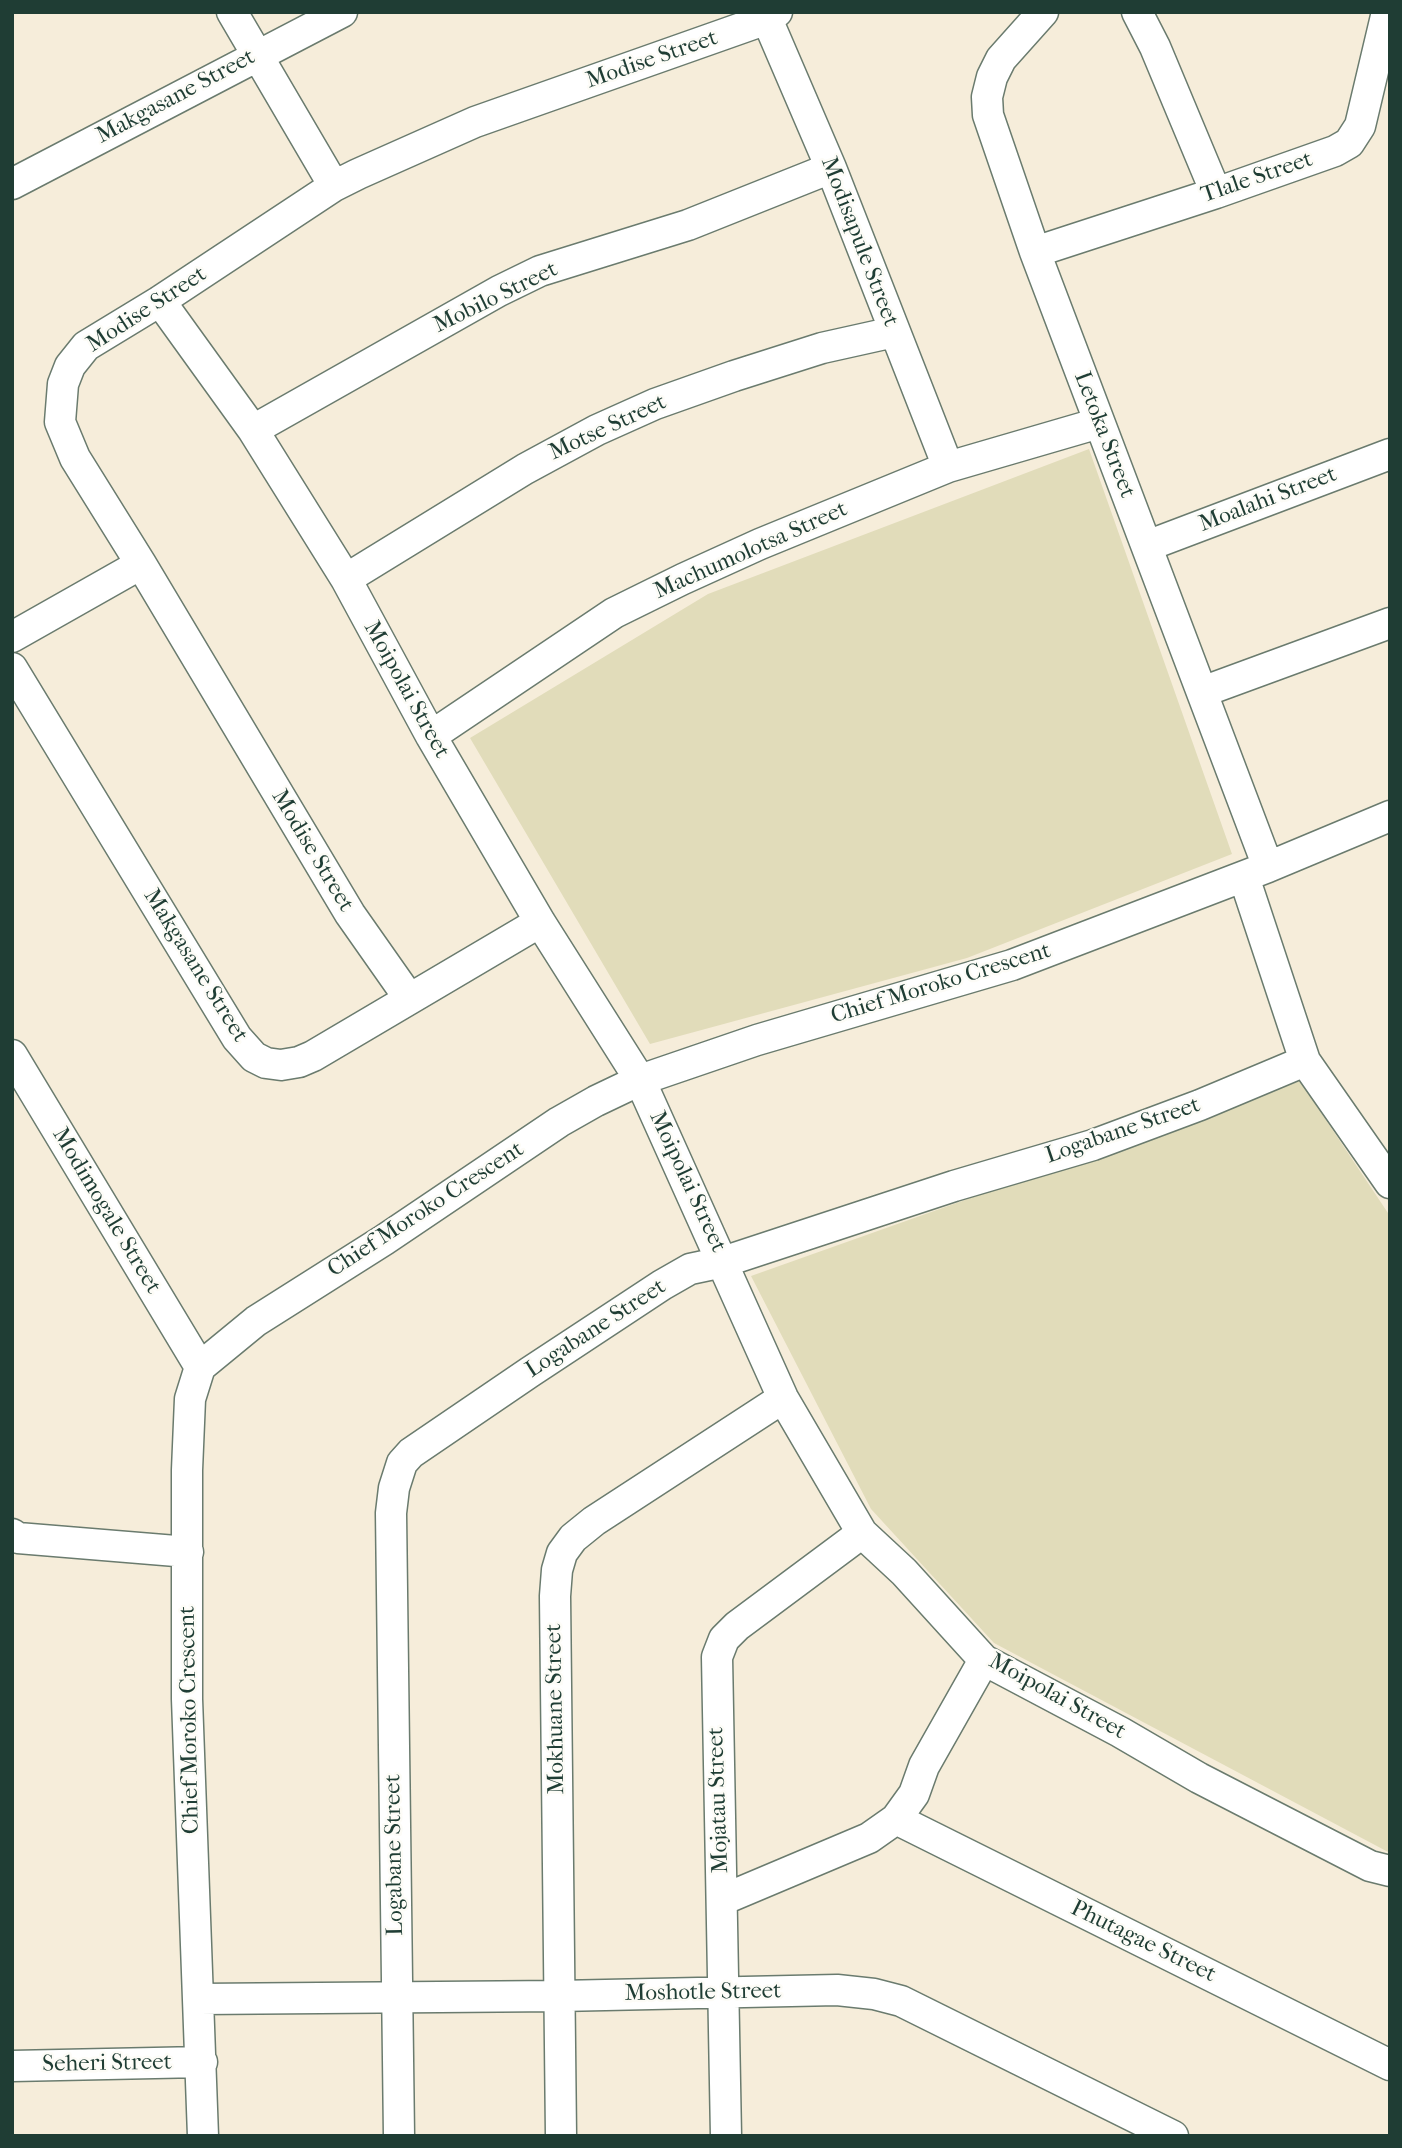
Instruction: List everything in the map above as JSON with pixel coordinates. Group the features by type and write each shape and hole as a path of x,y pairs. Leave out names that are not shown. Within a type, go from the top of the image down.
{"street":[{"path":"232,12 334,186"},
{"name":"Makgasane Street","path":"12,184 342,12"},
{"name":"Letoka Street","path":"1043,12 1001,59 992,77 987,97 988,115 1034,252 1202,692 1256,872 1305,1061"},
{"path":"1137,12 1155,47 1216,193"},
{"name":"Tlale Street","path":"1034,252 1216,193 1335,151 1349,142 1360,126 1387,12"},
{"name":"Modisapule Street","path":"772,16 948,467"},
{"name":"Modise Street","path":"409,998 351,915 75,458 60,422 63,384 70,366 86,346 160,301 334,186 475,122 772,16"},
{"name":"Mobilo Street","path":"253,430 499,291 540,271 688,225 831,168"},
{"name":"Moipolai Street","path":"160,301 253,430 346,579 431,736 540,922 640,1080 783,1398 862,1533 904,1572 984,1660 1120,1732 1199,1778 1370,1866 1390,1871"},
{"name":"Motse Street","path":"346,579 525,468 597,429 655,404 747,372 822,348 894,332"},
{"name":"Machumolotsa Street","path":"431,736 614,613 760,544 948,467 1099,423"},
{"name":"Moalahi Street","path":"1147,546 1390,454"},
{"path":"12,638 141,564"},
{"path":"1202,692 1390,623"},
{"name":"Makgasane Street","path":"12,668 237,1038 254,1057 266,1063 281,1065 313,1056 540,922"},
{"name":"Chief Moroko Crescent","path":"204,2136 187,1699 187,1470 190,1399 200,1367 256,1321 384,1240 559,1122 640,1080 757,1040 1012,965 1256,872 1390,816"},
{"name":"Modimogale Street","path":"12,1055 200,1367"},
{"path":"1305,1061 1390,1183"},
{"name":"Logabane Street","path":"398,2136 391,1513 397,1471 411,1453 690,1269 723,1262 954,1186 1093,1145 1200,1105 1305,1061"},
{"name":"Mokhuane Street","path":"561,2136 555,1596 557,1570 562,1553 573,1538 594,1521 783,1398"},
{"name":"Mojatau Street","path":"726,2136 716,1672 719,1648 737,1626 862,1533"},
{"path":"14,1541 188,1552"},
{"path":"722,1900 869,1838 896,1819 914,1794 924,1766 984,1660"},
{"name":"Phutagae Street","path":"896,1819 1390,2064"},
{"name":"Moshotle Street","path":"200,1999 837,1990 874,1994 901,2001 1173,2136"},
{"name":"Seheri Street","path":"12,2066 202,2062"}],"shaded area":[{"path":"1089,449 1232,854 967,958 650,1044 470,738 708,594"},
{"path":"1300,1081 1390,1216 1390,1853 994,1643 871,1509 751,1276"}]}
